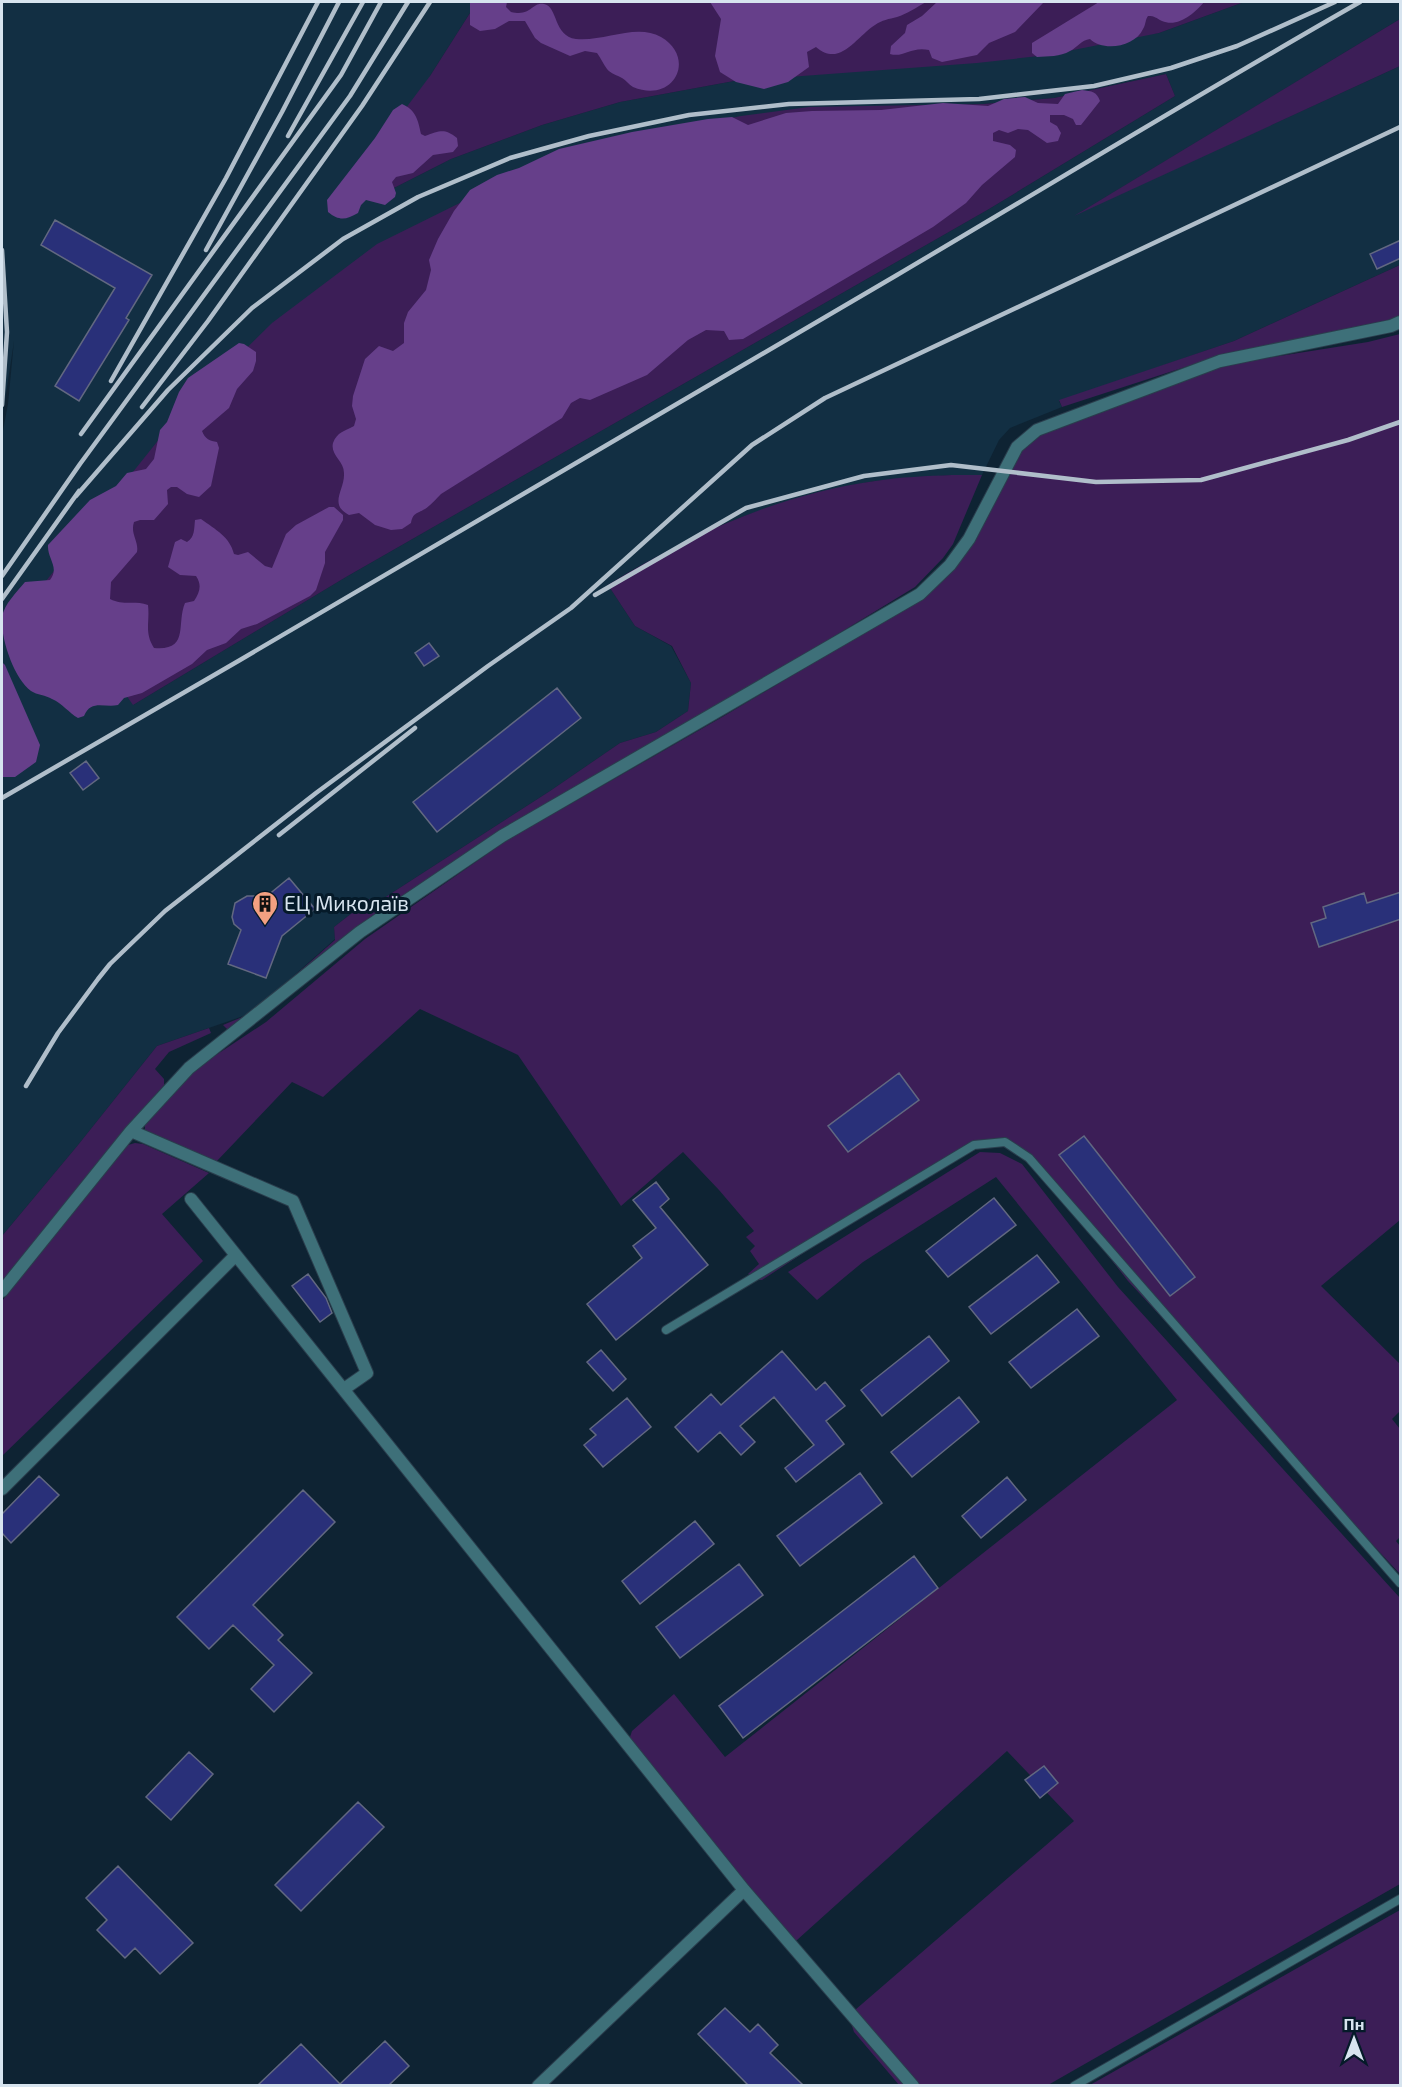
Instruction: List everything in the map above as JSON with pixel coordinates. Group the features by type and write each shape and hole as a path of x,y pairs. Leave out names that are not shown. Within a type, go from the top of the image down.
{"street":[{"path":"2,1291 131,1131 189,1068 360,932 502,836 920,594 950,565 969,539 1017,447 1037,430 1220,361 1401,322"},
{"path":"131,1131 293,1201 367,1373 344,1389"},
{"path":"191,1199 744,1890 913,2085"},
{"path":"2,1489 235,1256"},
{"path":"538,2085 744,1890"}],"lane":[{"path":"666,1330 974,1145 1005,1142 1029,1158 1401,1583"},
{"path":"1074,2085 1401,1899"}],"shaded area":[{"path":"2,2 477,2 430,76 388,191 451,159 542,125 620,102 734,81 825,73 1159,33 1244,2 1400,2 1400,19 1081,212 1400,66 1400,265 1234,341 1059,401 1062,407 1010,428 999,440 982,475 875,481 837,488 796,500 709,530 608,585 635,626 671,646 691,683 688,711 656,732 620,743 384,898 370,899 334,927 335,939 252,1013 157,1046 2,1236 2,436 8,404 14,341 2,420","holes":["1166,74 1175,96 989,209 346,577 133,705 983,104 1054,98"]},
{"path":"470,2 507,2 506,7 511,12 518,13 544,4 552,10 563,33 576,39 631,32 651,33 661,37 672,46 678,56 679,67 676,76 660,89 647,91 633,87 609,71 597,53 585,51 570,56 541,43 535,38 525,21 509,21 495,29 480,31 470,25"},
{"path":"477,2 1244,2 1159,33 1048,55 977,63 734,81 620,102 542,125 451,159 388,191 357,173 430,76"},
{"path":"710,2 926,2 904,14 878,23 840,52 825,53 816,47 807,52 809,67 788,82 764,89 736,82 720,72 715,56 721,19"},
{"path":"937,2 1043,3 1015,32 989,43 977,55 942,62 932,58 929,50 923,49 890,54 891,46 905,33 907,25 922,16"},
{"path":"1099,2 1204,2 1191,15 1174,23 1148,16 1139,35 1126,44 1110,46 1090,39 1054,56 1037,57 1032,53 1032,43"},
{"path":"1400,19 1400,66 1074,216"},
{"path":"1166,74 1175,96 989,209 346,577 133,705 46,581 176,418 272,323 377,244 484,191 631,138 741,116 809,107 983,104 1054,98"},
{"path":"1082,90 1094,92 1100,101 1081,125 1076,125 1073,119 1064,115 1050,115 1050,122 1057,126 1061,133 1058,141 1047,143 1028,130 1018,129 1008,133 999,130 993,133 993,141 1010,145 1016,150 1015,157 982,185 966,203 933,227 743,339 729,340 724,331 706,330 688,340 647,375 590,400 580,398 571,403 562,418 441,494 427,508 415,514 411,523 402,529 391,530 375,525 359,513 349,515 340,506 338,501 344,473 333,451 333,443 339,434 354,426 356,419 352,406 353,396 365,359 379,346 393,351 404,343 404,323 408,312 426,290 431,270 429,260 438,239 454,211 470,190 497,175 519,168 559,149 632,132 708,119 732,117 748,125 786,113 881,110 943,103 988,106 1004,99 1025,97 1038,103 1058,104 1065,94"},
{"path":"402,104 413,112 421,134 425,136 438,132 449,133 457,138 458,146 453,152 433,155 413,173 396,177 392,182 395,197 385,205 366,200 358,213 350,217 339,218 332,215 328,212 327,200 375,138 393,110"},
{"path":"1400,265 1400,324 1219,356 1062,407 1059,400 1234,341"},
{"path":"1400,334 1400,1220 1321,1286 1400,1364 1400,1411 1392,1419 1400,1429 1400,1537 1396,1541 1400,1546 1400,1574 1128,1281 1031,1157 1003,1143 967,1146 762,1280 758,1280 748,1274 759,1264 750,1251 755,1246 746,1237 754,1231 683,1152 621,1206 518,1055 420,1009 323,1097 292,1082 216,1162 145,1130 145,1123 192,1071 266,1022 365,939 506,841 724,716 924,597 955,567 1010,456 1029,438 1191,370 1368,342"},
{"path":"239,343 256,352 256,361 253,371 237,389 229,408 202,431 208,439 217,442 219,448 211,486 199,497 187,494 177,487 171,487 167,490 168,504 154,520 134,522 137,552 111,582 110,599 148,605 148,632 154,648 173,645 180,634 185,603 194,601 200,585 196,576 180,575 168,567 175,542 181,539 187,542 190,540 194,532 195,520 201,519 222,534 234,554 248,552 265,566 272,568 286,534 296,525 329,507 334,507 343,515 343,520 325,552 325,563 316,590 310,596 257,624 241,629 226,643 207,650 192,664 142,693 124,698 118,705 94,706 84,716 78,718 56,701 31,691 19,677 9,657 3,635 2,617 5,607 25,582 50,580 54,571 48,545 90,500 116,486 127,473 146,469 154,459 160,430 167,422 179,392 188,378"},
{"path":"982,475 953,544 915,587 718,707 501,833 230,1032 223,1025 252,1013 335,940 334,927 370,899 384,898 620,743 656,732 688,711 691,683 672,646 635,626 608,585 671,549 770,506 840,487 875,481"},
{"path":"2,662 40,745 36,762 15,777 2,777"},
{"path":"209,1028 211,1033 169,1052 155,1069 164,1079 164,1085 2,1282 2,1236 157,1046"},
{"path":"143,1144 209,1173 162,1214 203,1261 2,1456 2,1301 128,1145"},
{"path":"980,1152 1000,1153 1022,1164 1118,1287 1400,1598 1400,1884 1048,2085 899,2085 854,2032 851,2023 855,2010 1074,1821 1007,1751 797,1940 787,1945 631,1745 630,1737 632,1731 674,1694 725,1757 1177,1400 996,1177 863,1262 817,1300 788,1272"},
{"path":"1400,1910 1400,2085 1090,2085"}],"building":[{"path":"55,220 152,275 126,318 129,320 79,401 55,386 115,288 41,245"},
{"path":"1401,240 1401,258 1377,269 1370,254"},
{"path":"429,643 439,656 424,666 415,653"},
{"path":"557,688 581,718 437,832 413,802"},
{"path":"86,761 99,778 83,790 70,773"},
{"name":"ЕЦ Миколаїв","path":"289,878 315,909 282,936 266,978 228,964 241,930 234,924 232,917 235,903 247,896 255,896 262,900"},
{"path":"1401,892 1401,919 1319,947 1311,923 1326,918 1323,907 1364,893 1367,903"},
{"path":"899,1073 919,1100 848,1152 828,1126"},
{"path":"1084,1136 1195,1277 1170,1296 1059,1155"},
{"path":"656,1182 669,1199 660,1207 708,1265 616,1340 587,1304 642,1258 633,1246 656,1228 633,1200"},
{"path":"994,1198 1016,1225 948,1277 926,1251"},
{"path":"1037,1255 1059,1282 991,1334 969,1307"},
{"path":"308,1274 326,1298 332,1313 320,1322 292,1286"},
{"path":"1077,1309 1099,1336 1031,1388 1009,1362"},
{"path":"929,1336 949,1361 882,1416 861,1390"},
{"path":"601,1350 626,1379 613,1391 587,1362"},
{"path":"782,1351 816,1390 825,1382 845,1406 826,1421 844,1444 796,1482 785,1468 814,1445 774,1397 740,1426 755,1442 741,1455 720,1432 698,1452 675,1427 711,1394 721,1405"},
{"path":"959,1397 979,1422 912,1477 891,1452"},
{"path":"627,1398 651,1427 603,1467 584,1445 596,1435 590,1429"},
{"path":"860,1473 882,1503 800,1566 777,1536"},
{"path":"39,1476 59,1495 11,1543 2,1533 2,1514"},
{"path":"1007,1477 1026,1500 981,1538 962,1516"},
{"path":"303,1490 335,1522 253,1605 283,1635 278,1640 312,1673 274,1712 251,1689 274,1665 233,1625 209,1649 177,1617"},
{"path":"695,1521 714,1544 640,1604 622,1581"},
{"path":"914,1556 938,1588 743,1738 719,1706"},
{"path":"739,1564 763,1595 680,1658 656,1627"},
{"path":"189,1752 213,1774 171,1820 146,1797"},
{"path":"1044,1766 1058,1783 1040,1798 1025,1780"},
{"path":"358,1802 384,1827 301,1911 275,1885"},
{"path":"118,1866 193,1943 160,1974 135,1948 125,1958 97,1930 107,1920 86,1898"},
{"path":"725,2008 750,2032 758,2024 778,2045 770,2053 803,2085 748,2085 698,2034"},
{"path":"385,2041 409,2066 389,2085 258,2085 301,2044 340,2084"}],"railway":[{"path":"111,381 226,178 318,2"},
{"path":"206,250 339,2"},
{"path":"288,136 363,2"},
{"path":"81,434 341,75 381,2"},
{"path":"2,576 80,464 350,96 408,2"},
{"path":"142,407 208,321 362,106 430,2"},
{"path":"76,496 168,390 252,308 343,239 418,197 510,158 589,136 689,115 789,104 979,99 1094,86 1171,68 1237,46 1335,2"},
{"path":"2,798 562,472 1360,2"},
{"path":"26,1086 58,1033 98,979 110,964 165,911 316,793 571,608 752,445 825,398 1400,127"},
{"path":"2,250 7,332 2,405"},
{"path":"595,595 746,508 864,476 951,465 1096,482 1201,480 1348,440 1400,422"},
{"path":"2,599 79,491"},
{"path":"279,835 415,728"}],"place":[{"name":"ЕЦ Миколаїв","path":"265,927"}]}
